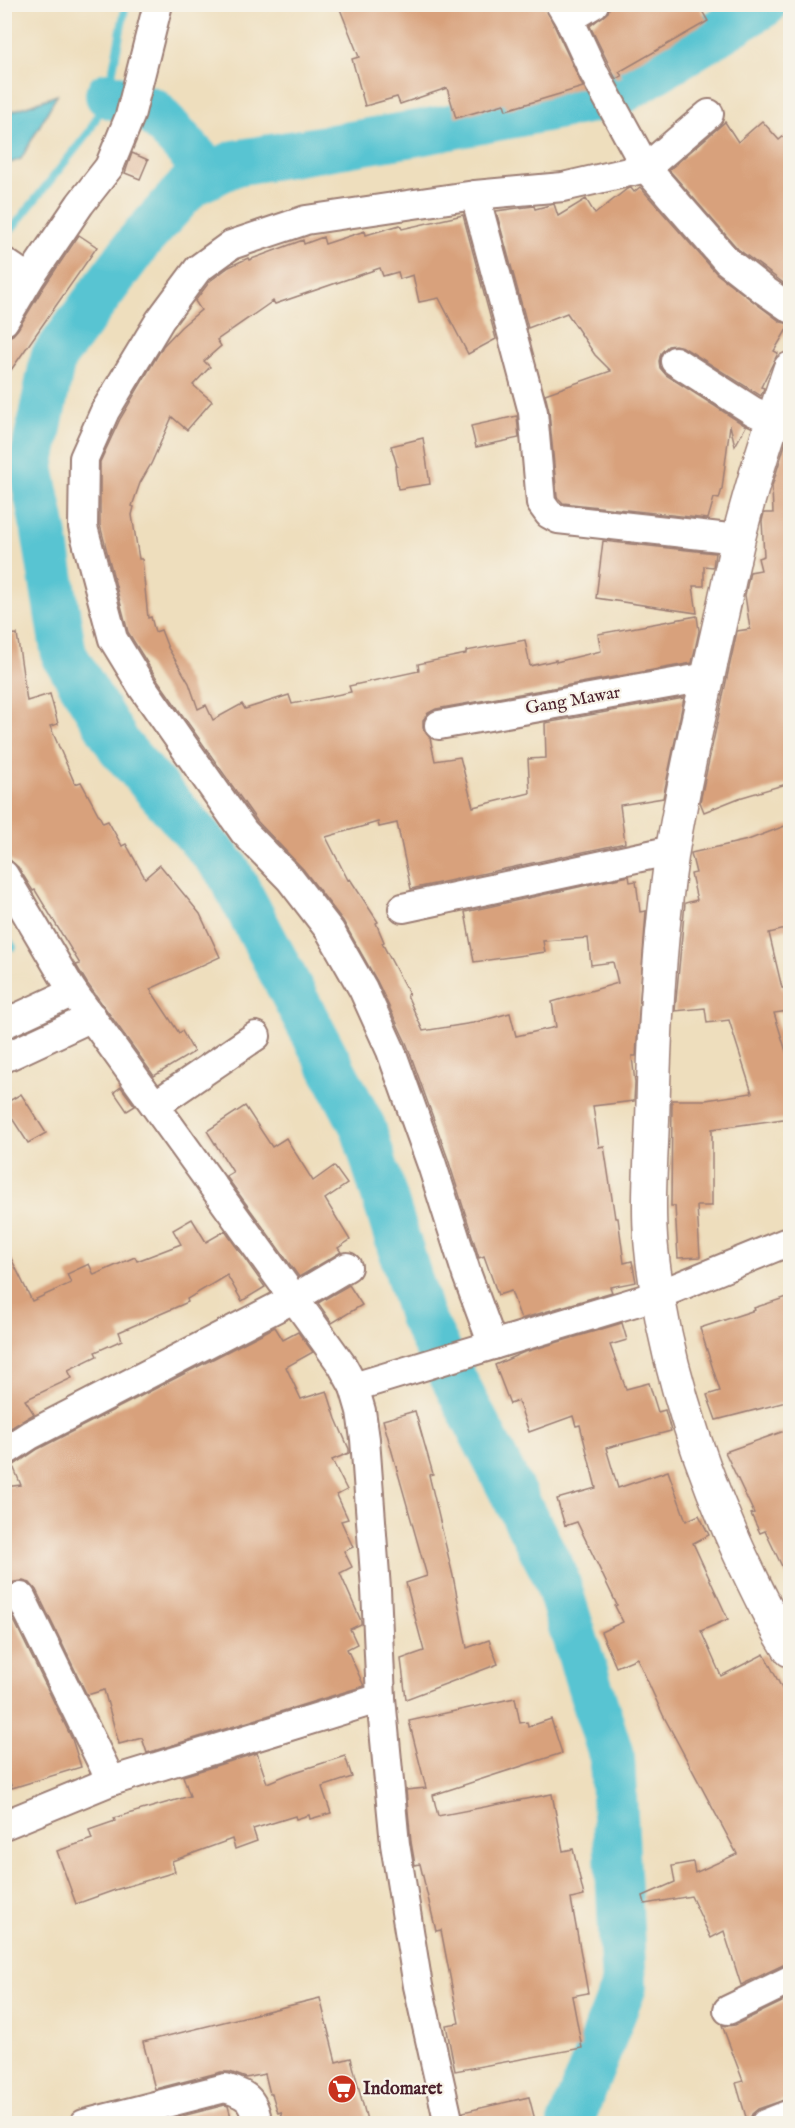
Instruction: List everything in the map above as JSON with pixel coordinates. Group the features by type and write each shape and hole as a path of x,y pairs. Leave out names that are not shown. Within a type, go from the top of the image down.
{"street":[{"path":"4,321 14,269 80,204 109,167 130,116 158,4"},
{"path":"594,4 564,12 640,159 727,261 790,308"},
{"path":"484,1348 467,1275 432,1166 391,1051 363,989 330,931 290,879 244,832 143,688 113,639 83,527 84,458 105,411 160,321 198,269 231,245 306,220 475,195 563,187 640,159 710,114"},
{"path":"475,195 528,390 536,435 541,503 544,509 558,519 738,539"},
{"path":"675,361 753,411 772,420"},
{"path":"790,369 772,420 738,539 707,677 673,850 664,918 654,1052 651,1242 658,1295 674,1371 698,1450 726,1522 751,1577 790,1650"},
{"name":"Gang Mawar","path":"439,725 707,677"},
{"path":"403,908 673,850"},
{"path":"4,875 73,992 342,1365 354,1388 361,1411 365,1439 381,1698 395,1844 418,1986 449,2124"},
{"path":"4,1024 73,992"},
{"path":"4,1058 92,1017"},
{"path":"155,1105 256,1036"},
{"path":"354,1388 658,1295 790,1240"},
{"path":"4,1452 30,1435 293,1299 347,1267"},
{"path":"21,1597 111,1781"},
{"path":"7,1817 111,1781 381,1698"},
{"path":"728,2010 790,1980"},
{"path":"84,2124 225,2088 242,2093 254,2104 258,2124"},
{"path":"765,2124 790,2114"}],"water":[{"path":"57,95 21,159 5,165 5,114"}],"building":[{"path":"351,4 544,4 583,87 506,110 504,104 456,118 447,88 400,104 397,97 365,106 352,59 359,57 340,9"},
{"path":"610,4 698,4 708,21 619,72 622,76 616,79 590,26 608,12"},
{"path":"762,121 779,140 790,131 790,288 738,249 669,170 725,122 738,142"},
{"path":"132,153 148,160 140,179 125,173"},
{"path":"640,187 717,274 781,322 790,324 774,351 778,353 761,387 764,388 761,396 683,347 668,346 661,353 660,368 666,375 746,426 735,446 730,425 722,489 719,499 714,498 708,519 563,503 557,497 549,411 545,394 611,371 595,355 567,313 528,328 496,211 534,206 535,209 554,204 558,216 586,199 595,214 627,189 631,188 634,192"},
{"path":"463,215 496,339 468,354 439,298 419,302 413,275 400,279 398,272 383,276 380,268 275,304 273,301 217,340 221,346 204,361 210,367 193,385 212,401 187,430 172,417 140,483 132,506 134,507 132,515 139,559 142,559 148,618 151,617 155,632 161,630 168,648 189,683 198,709 206,705 213,720 242,704 245,709 289,695 292,704 351,692 349,686 419,671 418,664 466,654 466,651 525,640 530,666 556,660 556,662 601,651 598,634 697,616 699,631 692,663 436,709 428,713 423,720 423,728 430,738 435,761 460,757 473,807 530,793 528,759 546,758 545,723 684,698 663,798 620,805 625,843 411,889 397,823 379,827 378,822 326,837 348,880 350,879 378,922 376,923 384,942 382,943 409,994 407,995 423,1031 473,1023 510,1013 516,1036 556,1027 552,1002 618,983 613,962 591,965 588,938 543,941 545,952 474,962 465,912 629,876 630,882 636,881 640,912 646,911 636,1056 632,1056 634,1101 593,1106 599,1147 604,1146 624,1263 632,1261 636,1282 610,1287 612,1292 521,1319 511,1291 498,1295 484,1256 479,1258 448,1159 407,1045 377,981 343,921 303,869 257,821 157,679 128,632 100,525 100,462 120,419 163,346 201,310 195,301 210,281 229,267 248,258 249,260 303,240 304,244 323,237 325,244 365,231 366,235 400,225 402,229"},
{"path":"79,235 97,247 4,380 4,339 13,335 18,329"},
{"path":"517,416 519,438 476,447 471,426"},
{"path":"788,435 790,437 790,753 786,755 790,770 790,783 739,798 704,812 700,802 737,631 750,629 745,595 750,572 761,570 758,558 764,556 762,521 764,513 773,513 772,486"},
{"path":"423,438 430,484 398,489 395,466 397,466 391,446"},
{"path":"603,541 715,553 713,567 704,566 704,586 693,586 697,613 596,598"},
{"path":"17,634 27,701 50,694 58,724 50,726 75,784 81,782 103,823 108,821 122,846 126,844 145,878 160,865 200,914 220,957 150,989 179,1033 182,1031 194,1052 154,1076 87,983 76,965 80,964 35,890 33,891 4,850 4,635"},
{"path":"790,824 790,928 769,933 788,1011 774,1013 790,1064 790,1118 712,1129 712,1206 697,1206 700,1257 678,1258 675,1206 671,1206 672,1100 706,1100 752,1093 729,1020 707,1023 705,1008 675,1011 685,903 697,900 691,874 696,873 691,853 748,840"},
{"path":"121,1087 135,1106 127,1111 114,1092"},
{"path":"21,1094 46,1133 28,1143 4,1106"},
{"path":"245,1106 272,1147 286,1138 313,1181 334,1166 347,1184 325,1199 350,1240 338,1248 341,1252 299,1277 226,1176 233,1172 207,1131"},
{"path":"192,1219 206,1242 225,1231 265,1287 242,1301 227,1275 187,1299 188,1302 119,1332 122,1340 95,1352 97,1356 68,1370 72,1378 25,1400 34,1414 4,1432 4,1244 32,1301 71,1283 67,1274 89,1264 94,1275 135,1257 137,1261 181,1244 173,1230"},
{"path":"349,1285 362,1305 332,1323 318,1303"},
{"path":"790,1296 790,1401 716,1420 707,1395 720,1391 700,1328"},
{"path":"622,1323 627,1340 610,1345 626,1389 649,1383 658,1412 665,1410 671,1431 606,1448 618,1488 668,1471 686,1521 699,1515 709,1535 693,1543 728,1619 701,1631 721,1676 764,1654 790,1704 790,1964 783,1965 741,1985 724,1931 711,1938 691,1896 645,1904 643,1896 675,1882 672,1866 693,1862 695,1873 737,1854 663,1715 637,1658 616,1667 601,1632 623,1622 577,1522 565,1526 557,1499 596,1488 580,1425 576,1426 573,1416 529,1432 518,1401 510,1404 495,1365 522,1353"},
{"path":"275,1327 283,1340 298,1332 313,1352 286,1367 301,1399 327,1391 349,1449 349,1453 332,1460 347,1490 337,1495 348,1519 341,1521 353,1547 344,1551 352,1567 340,1573 361,1621 361,1624 350,1629 357,1644 347,1649 364,1686 147,1753 142,1738 119,1744 104,1690 87,1695 36,1590 30,1583 14,1582 7,1588 6,1604 72,1739 81,1767 12,1788 4,1766 4,1487 21,1485 13,1466 38,1449"},
{"path":"415,1411 433,1474 429,1475 467,1648 489,1640 498,1664 406,1699 401,1659 424,1651 406,1583 427,1576 383,1420"},
{"path":"790,1429 790,1583 765,1531 760,1533 751,1514 754,1513 725,1452"},
{"path":"515,1698 520,1723 527,1722 528,1727 551,1719 562,1753 433,1795 438,1816 552,1794 563,1851 573,1849 584,1896 571,1899 588,1993 572,1996 582,2048 455,2071 446,2025 459,2023 441,1930 436,1931 420,1864 415,1865 411,1842 406,1790 426,1788 409,1721"},
{"path":"257,1753 267,1783 345,1756 352,1777 322,1787 331,1813 310,1819 309,1815 296,1819 295,1816 253,1829 257,1841 235,1849 232,1839 172,1861 175,1872 76,1904 57,1851 92,1839 89,1830 115,1821 114,1818 190,1796 183,1776"},
{"path":"320,1998 336,2062 351,2058 368,2124 284,2124 281,2112 278,2113 272,2094 270,2094 265,2074 246,2078 230,2072 221,2072 155,2089 143,2042"},
{"path":"790,1998 790,2098 758,2109 752,2114 748,2124 736,2083 743,2081 722,2025 735,2025"},
{"path":"529,2097 536,2124 465,2124 463,2112"},
{"path":"228,2106 233,2124 164,2124 163,2121"}],"waterway":[{"path":"11,230 89,132 108,95 126,4"},
{"path":"570,2124 624,1986 612,1758 555,1575 421,1316 363,1127 227,869 120,747 64,655 31,467 53,358 138,243 191,184 235,163 418,133 614,96 765,4"},
{"path":"108,95 152,110 211,175"},
{"path":"4,934 13,947"}],"place":[{"name":"Indomaret","path":"342,2089"}]}
